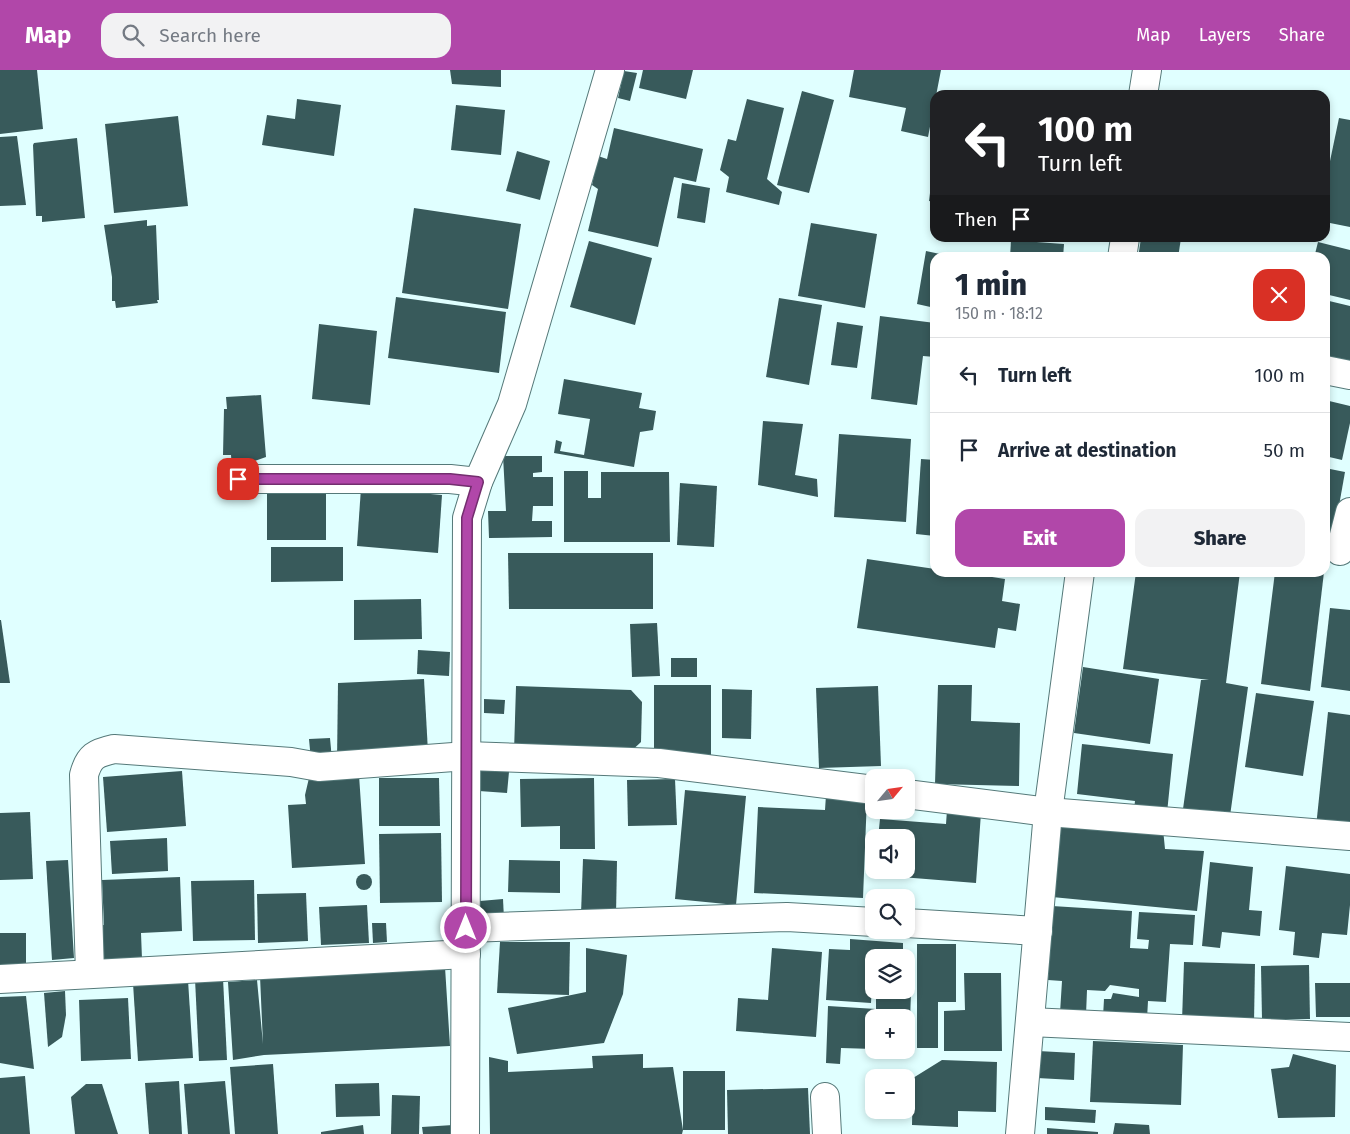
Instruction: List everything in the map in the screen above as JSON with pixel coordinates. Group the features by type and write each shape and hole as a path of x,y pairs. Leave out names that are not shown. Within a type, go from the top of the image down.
{"street":[{"path":"466,1134 467,518 478,482 512,404 610,70"},
{"path":"1145,90 1147,70"},
{"path":"1330,371 1350,376"},
{"path":"238,479 440,479 478,482"},
{"path":"1338,550 1350,512"},
{"path":"1020,1134 1048,812 1079,577"},
{"path":"90,974 84,775 87,762 98,752 114,749 291,762 319,767 467,756 659,763 865,789"},
{"path":"915,795 1048,812 1350,836"},
{"path":"0,979 90,974 466,941 787,917 865,921"},
{"path":"915,924 1038,931"},
{"path":"1030,1022 1350,1037"},
{"path":"825,1097 827,1134"}],"building":[{"path":"0,70 37,70 43,129 0,134"},
{"path":"450,70 501,70 501,87 452,84"},
{"path":"643,70 693,70 686,99 639,88"},
{"path":"854,70 941,70 937,90 930,90 930,127 928,137 901,131 906,108 849,97"},
{"path":"624,71 637,73 630,101 618,98"},
{"path":"802,91 834,100 809,193 777,185"},
{"path":"297,99 341,105 334,156 262,145 267,115 295,119"},
{"path":"747,99 784,108 767,179 782,192 779,205 726,192 729,177 720,170 728,139 736,141"},
{"path":"456,105 505,110 501,155 451,150"},
{"path":"178,116 188,206 114,213 105,124"},
{"path":"1339,118 1350,120 1350,227 1330,223 1330,161"},
{"path":"614,128 703,149 696,182 674,177 658,247 588,231 598,189 592,185 598,156 607,159"},
{"path":"17,136 26,205 0,206 0,137"},
{"path":"77,138 85,218 42,222 42,216 36,216 33,145 34,143"},
{"path":"517,151 550,161 540,200 506,191"},
{"path":"682,183 710,188 705,223 677,218"},
{"path":"414,208 521,224 508,309 402,293"},
{"path":"147,220 147,226 156,225 158,303 116,308 115,301 112,301 112,277 104,225"},
{"path":"811,223 877,234 865,308 798,296"},
{"path":"589,241 652,258 635,325 570,307"},
{"path":"1011,242 1064,244 1063,252 1010,252"},
{"path":"1140,242 1180,242 1179,252 1139,252"},
{"path":"1318,242 1350,250 1350,300 1330,295 1330,252 1316,252"},
{"path":"926,251 931,252 930,307 917,304"},
{"path":"396,297 506,312 499,373 388,358"},
{"path":"779,298 822,305 809,385 766,377"},
{"path":"1330,301 1350,306 1350,366 1330,361"},
{"path":"880,316 930,322 930,357 923,356 917,405 871,399"},
{"path":"837,322 863,326 857,368 831,365"},
{"path":"319,324 377,331 370,405 312,399"},
{"path":"564,379 642,393 639,408 656,411 653,430 640,432 634,467 554,453 556,440 562,442 560,451 584,455 590,419 558,414"},
{"path":"261,395 266,457 232,469 231,455 223,455 224,409 227,409 226,397"},
{"path":"1330,401 1350,406 1350,423 1342,460 1330,457"},
{"path":"763,421 803,424 795,475 817,479 818,497 758,485"},
{"path":"839,434 911,439 906,522 834,517"},
{"path":"503,456 542,456 542,472 533,473 533,477 553,477 553,506 533,506 532,521 552,521 552,537 489,538 488,511 506,511"},
{"path":"921,459 930,460 930,535 916,534"},
{"path":"1330,469 1345,472 1334,534 1330,534"},
{"path":"564,471 588,471 588,498 601,498 601,472 669,472 670,542 564,542"},
{"path":"680,483 717,486 714,547 677,545"},
{"path":"361,488 442,495 438,553 357,546"},
{"path":"267,492 326,492 326,540 267,540"},
{"path":"271,547 343,547 343,581 271,582"},
{"path":"508,553 653,553 653,609 509,609"},
{"path":"867,559 930,568 930,577 992,577 1005,579 1002,601 1020,604 1016,631 998,628 995,648 857,628"},
{"path":"1135,577 1239,577 1226,683 1248,687 1230,816 1183,809 1201,680 1209,680 1123,669"},
{"path":"1274,577 1323,577 1310,691 1261,684"},
{"path":"421,599 422,639 354,640 354,600"},
{"path":"1330,608 1350,610 1350,691 1321,687"},
{"path":"1,620 10,683 0,683"},
{"path":"657,623 660,676 632,677 630,624"},
{"path":"418,650 450,652 449,676 417,674"},
{"path":"671,658 697,658 697,677 671,677"},
{"path":"1083,667 1159,679 1150,744 1074,733"},
{"path":"424,679 428,752 337,761 338,683"},
{"path":"654,685 711,685 711,755 654,755"},
{"path":"938,685 972,685 971,721 1020,723 1019,786 935,784"},
{"path":"516,686 631,690 642,702 641,742 626,756 514,752"},
{"path":"878,686 881,766 819,768 816,688"},
{"path":"722,689 752,690 751,739 722,738"},
{"path":"1256,693 1314,701 1303,776 1245,767"},
{"path":"484,699 505,700 504,714 484,713"},
{"path":"1328,712 1350,715 1350,831 1316,827"},
{"path":"330,738 332,760 311,761 309,739"},
{"path":"1082,744 1173,754 1167,813 1134,809 1135,801 1077,794"},
{"path":"481,769 509,772 507,793 479,791"},
{"path":"182,771 186,826 107,832 103,777"},
{"path":"359,775 365,864 292,868 288,805 306,804 305,795 309,778"},
{"path":"379,778 439,778 440,826 379,826"},
{"path":"594,778 595,849 560,849 560,826 521,827 520,779"},
{"path":"675,779 677,825 628,826 627,780"},
{"path":"685,790 746,796 736,905 675,899"},
{"path":"826,795 865,797 866,819 863,898 754,893 758,807 825,810"},
{"path":"947,810 981,813 976,883 915,878 915,829 879,829 880,819 946,824"},
{"path":"30,812 33,879 0,880 0,813"},
{"path":"1057,819 1163,829 1165,849 1204,851 1197,911 1052,897"},
{"path":"441,833 442,902 380,903 379,834"},
{"path":"167,838 168,871 112,874 110,841"},
{"path":"583,859 617,861 616,915 581,914"},
{"path":"68,860 74,958 52,960 46,861"},
{"path":"509,860 560,861 560,893 508,892"},
{"path":"1210,862 1253,867 1249,910 1262,911 1260,936 1222,932 1220,948 1202,946"},
{"path":"1286,866 1350,874 1350,905 1347,935 1322,933 1319,958 1293,955 1295,932 1279,930"},
{"path":"361,874 367,874 372,879 370,888 361,890 356,885 356,879"},
{"path":"180,877 182,931 141,933 142,959 96,960 94,926 104,925 102,880"},
{"path":"254,880 255,940 193,941 191,881"},
{"path":"306,893 308,941 258,943 257,894"},
{"path":"503,899 504,919 481,920 480,901"},
{"path":"367,905 369,943 321,945 319,907"},
{"path":"1052,906 1132,911 1130,948 1148,949 1149,940 1137,939 1139,912 1195,915 1193,945 1170,944 1166,1002 1148,1001 1147,1019 1103,1017 1104,999 1111,999 1113,993 1139,997 1139,989 1110,985 1105,991 1087,990 1086,1015 1060,1013 1062,981 1048,980"},
{"path":"372,923 386,923 387,942 373,943"},
{"path":"0,933 26,933 26,964 0,964"},
{"path":"850,939 903,943 903,949 865,949 865,999 871,999 871,1003 826,1000 829,949 850,950"},
{"path":"500,942 570,942 569,995 497,993"},
{"path":"917,944 956,944 956,1002 938,1002 938,1048 917,1048"},
{"path":"586,948 627,955 623,994 604,1043 517,1054 508,1008 586,992"},
{"path":"772,948 822,952 816,1037 736,1031 738,998 768,1000"},
{"path":"1184,962 1255,964 1254,1023 1182,1021"},
{"path":"1309,965 1310,1019 1262,1019 1261,966"},
{"path":"445,967 450,1046 264,1055 233,1060 228,982 257,980 263,1044 260,976"},
{"path":"964,973 1001,973 1002,1051 944,1051 944,1011 965,1010"},
{"path":"223,978 227,1060 199,1061 195,979"},
{"path":"188,980 193,1058 138,1061 133,983"},
{"path":"1315,983 1350,983 1350,1017 1316,1017"},
{"path":"65,991 66,1015 62,1037 48,1047 44,993"},
{"path":"26,996 34,1069 0,1063 0,997"},
{"path":"128,998 131,1059 81,1061 79,1000"},
{"path":"876,999 911,999 910,1009 876,1009"},
{"path":"828,1006 876,1009 865,1009 865,1049 841,1048 840,1064 826,1063"},
{"path":"1093,1041 1183,1045 1181,1105 1090,1102"},
{"path":"1038,1051 1075,1053 1074,1080 1037,1078"},
{"path":"643,1054 643,1068 673,1067 683,1130 682,1134 490,1134 489,1057 508,1061 508,1072 593,1068 592,1056"},
{"path":"1293,1054 1336,1065 1335,1117 1278,1118 1271,1069 1289,1067"},
{"path":"942,1060 997,1062 996,1112 958,1111 958,1127 912,1125 912,1119 915,1119 915,1077"},
{"path":"273,1064 278,1134 235,1134 230,1067"},
{"path":"683,1071 725,1071 725,1130 683,1130"},
{"path":"25,1076 30,1134 0,1134 0,1078"},
{"path":"179,1081 182,1134 149,1134 145,1083"},
{"path":"225,1081 230,1134 188,1134 184,1084"},
{"path":"379,1083 380,1116 336,1117 335,1084"},
{"path":"86,1084 102,1084 118,1134 75,1134 71,1097"},
{"path":"808,1088 810,1134 728,1134 727,1090"},
{"path":"392,1095 420,1096 419,1134 391,1134"},
{"path":"1045,1107 1096,1110 1095,1123 1045,1120"},
{"path":"1115,1123 1149,1125 1150,1134 1113,1134"},
{"path":"363,1125 364,1134 321,1134 321,1132"},
{"path":"453,1125 453,1134 423,1134 422,1127"},
{"path":"1047,1128 1098,1132 1098,1134 1047,1134"}],"route":[{"path":"238,479 450,479 478,482 467,518 466,928"}]}
